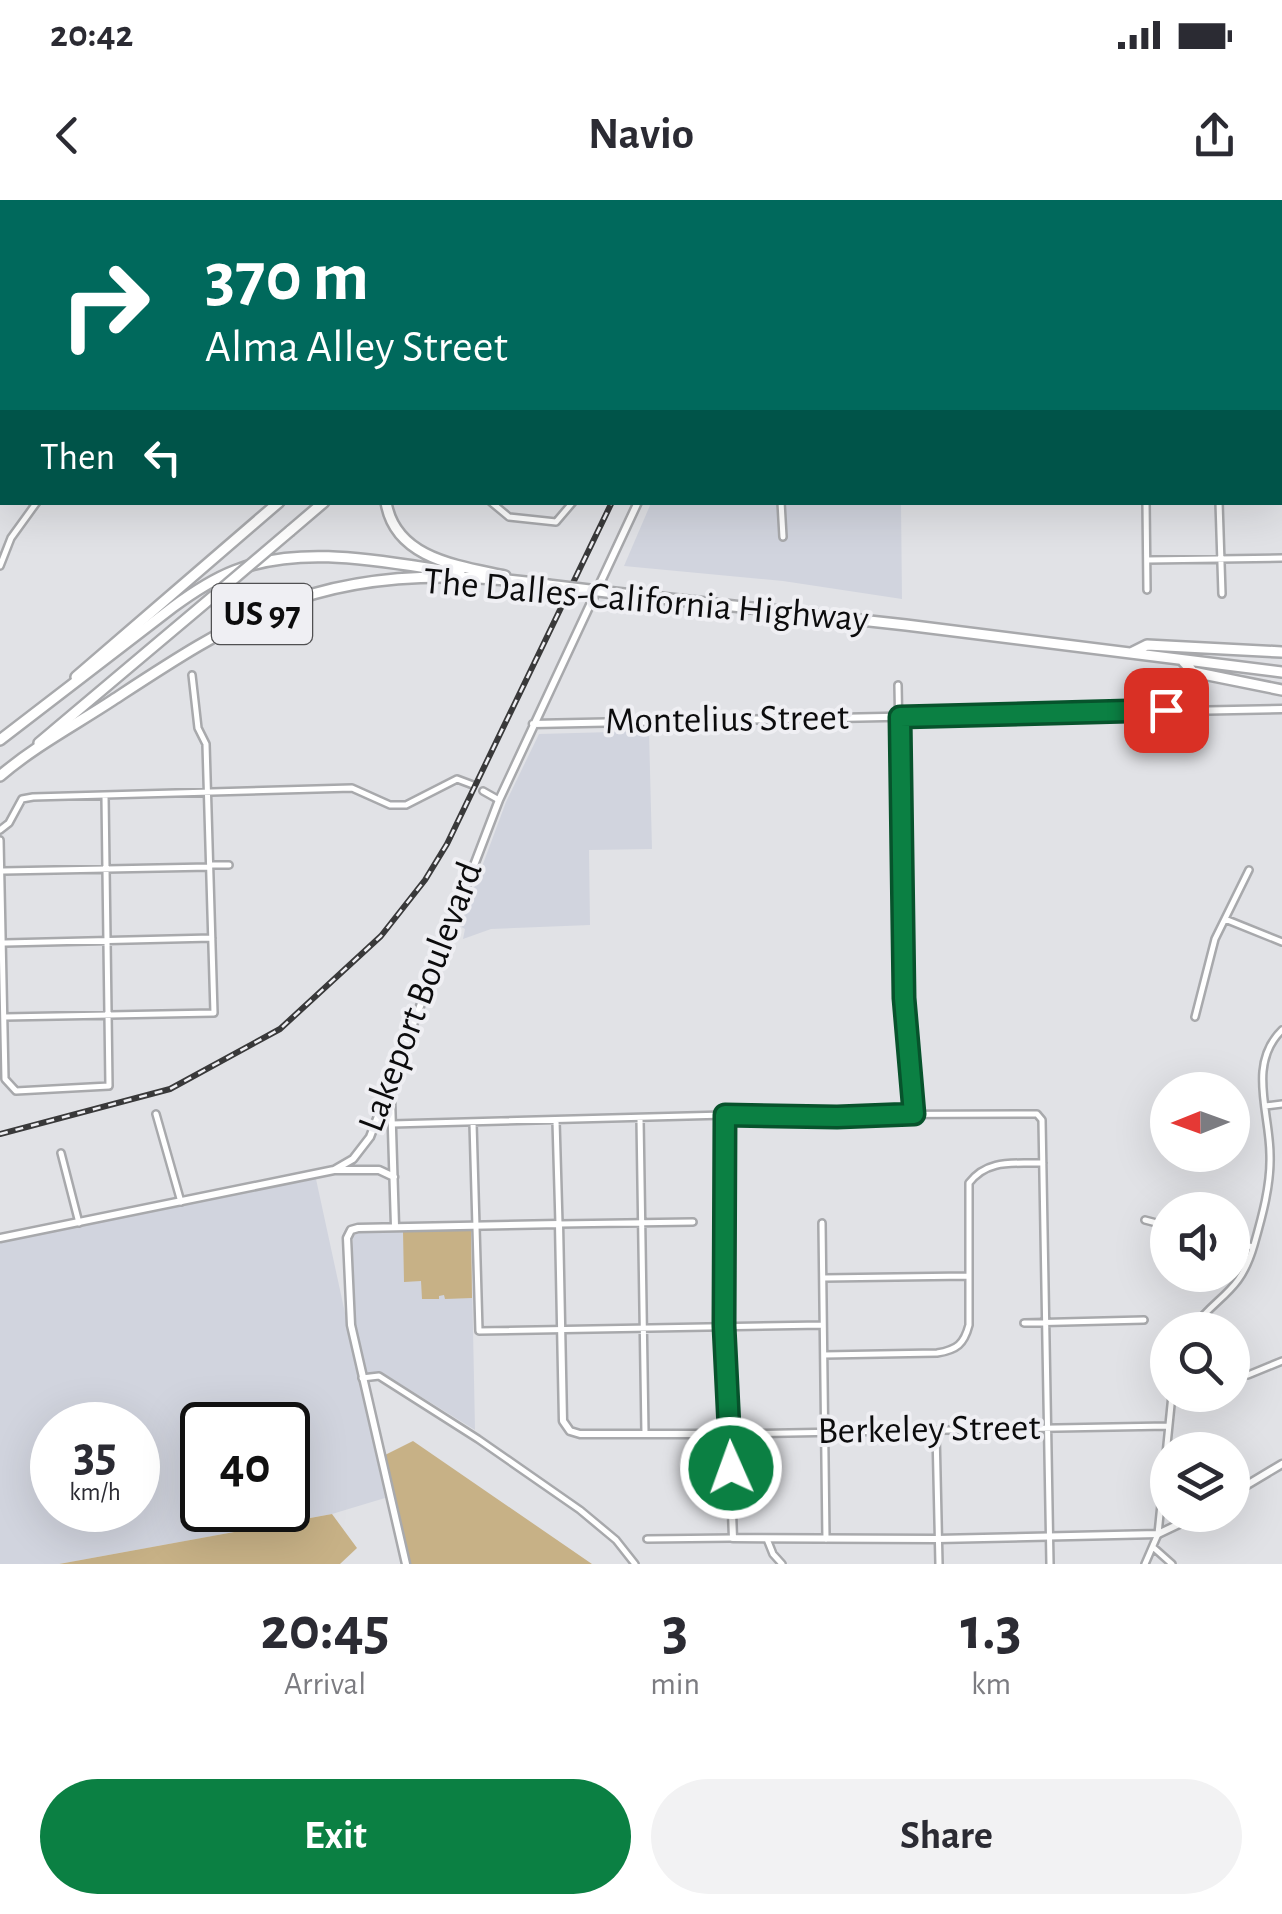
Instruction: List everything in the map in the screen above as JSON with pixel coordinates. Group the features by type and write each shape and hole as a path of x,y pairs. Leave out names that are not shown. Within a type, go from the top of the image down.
{"main road":[{"path":"52,698 276,505"},
{"path":"29,751 320,505"},
{"path":"387,505 394,527 422,554 527,582"},
{"name":"US 97","path":"0,740 198,588 250,566 288,559 332,558 527,582"},
{"name":"The Dalles-California Highway","path":"0,776 29,751 196,649 278,606 351,586 407,578 548,584 1282,672"},
{"path":"1130,653 1147,645 1282,652"},
{"path":"1182,660 1193,672 1282,690"}],"street":[{"path":"0,566 12,538 35,505"},
{"path":"495,505 509,517 541,522 556,522 570,505"},
{"name":"Lakeport Boulevard","path":"0,1238 334,1170 353,1159 370,1137 500,800 637,505"},
{"path":"781,505 783,538"},
{"path":"1146,505 1147,590"},
{"path":"1219,505 1222,594"},
{"path":"1147,560 1282,558"},
{"path":"6,1017 214,1013 206,744 198,728 192,675"},
{"path":"898,684 904,998 914,1114"},
{"name":"Montelius Street","path":"533,724 1282,708"},
{"path":"0,830 9,823 22,799 352,788 390,805 406,804 457,780 473,786"},
{"path":"483,791 500,800"},
{"path":"0,840 6,1079 16,1091 109,1086 105,796"},
{"path":"3,871 229,864"},
{"path":"1195,1017 1214,939 1249,870"},
{"path":"1225,919 1282,942"},
{"path":"5,944 212,938"},
{"path":"1207,1312 1232,1291 1254,1247 1269,1182 1270,1153 1261,1078 1267,1054 1282,1030"},
{"path":"388,1089 395,1226"},
{"path":"1265,1106 1282,1104"},
{"path":"156,1114 181,1202"},
{"path":"392,1124 725,1115 1037,1114 1042,1120 1050,1564"},
{"path":"725,1115 724,1326 734,1538"},
{"path":"640,1119 646,1433"},
{"path":"556,1122 562,1328"},
{"path":"473,1124 478,1331 823,1326"},
{"path":"62,1153 78,1223"},
{"path":"824,1355 953,1351 965,1341 970,1325 970,1183 990,1165 1043,1163"},
{"path":"334,1170 379,1170 394,1177"},
{"path":"1145,1220 1150,1221"},
{"path":"406,1564 362,1378 348,1294 350,1230 476,1224 693,1222"},
{"path":"822,1222 826,1539"},
{"path":"1250,1246 1254,1247"},
{"path":"824,1278 968,1276"},
{"path":"1024,1323 1144,1320"},
{"name":"Berkeley Street","path":"562,1328 563,1421 570,1431 580,1434 1168,1426"},
{"path":"1250,1374 1282,1361"},
{"path":"362,1378 379,1376 489,1446 601,1526 636,1564"},
{"path":"1145,1564 1158,1534 1170,1412"},
{"path":"936,1431 936,1539 940,1564"},
{"path":"1250,1483 1282,1464"},
{"path":"647,1540 936,1539 1162,1532"},
{"path":"768,1540 782,1564"},
{"path":"1154,1548 1172,1564"}],"shaded area":[{"path":"650,505 901,505 902,599 783,581 624,566"},
{"path":"649,731 652,849 589,850 590,925 491,929 463,939 465,929 460,926 506,802 539,734"},
{"path":"316,1179 385,1498 310,1518 310,1402 180,1402 180,1532 234,1532 59,1564 0,1564 0,1241"},
{"path":"471,1229 475,1430 381,1372 366,1373 355,1323 352,1274 353,1236 358,1233"},
{"path":"471,1229 472,1298 445,1299 444,1295 439,1299 422,1299 421,1281 404,1282 403,1231"},
{"path":"413,1441 592,1564 406,1564 381,1457"},
{"path":"332,1514 357,1548 340,1564 59,1564 234,1532 310,1532 310,1518"}],"railway":[{"path":"0,1134 170,1089 280,1029 381,936 425,880 447,844 611,505"}],"route":[{"path":"731,1468 724,1326 725,1115 914,1114 904,998 900,717 1166,710"}]}
